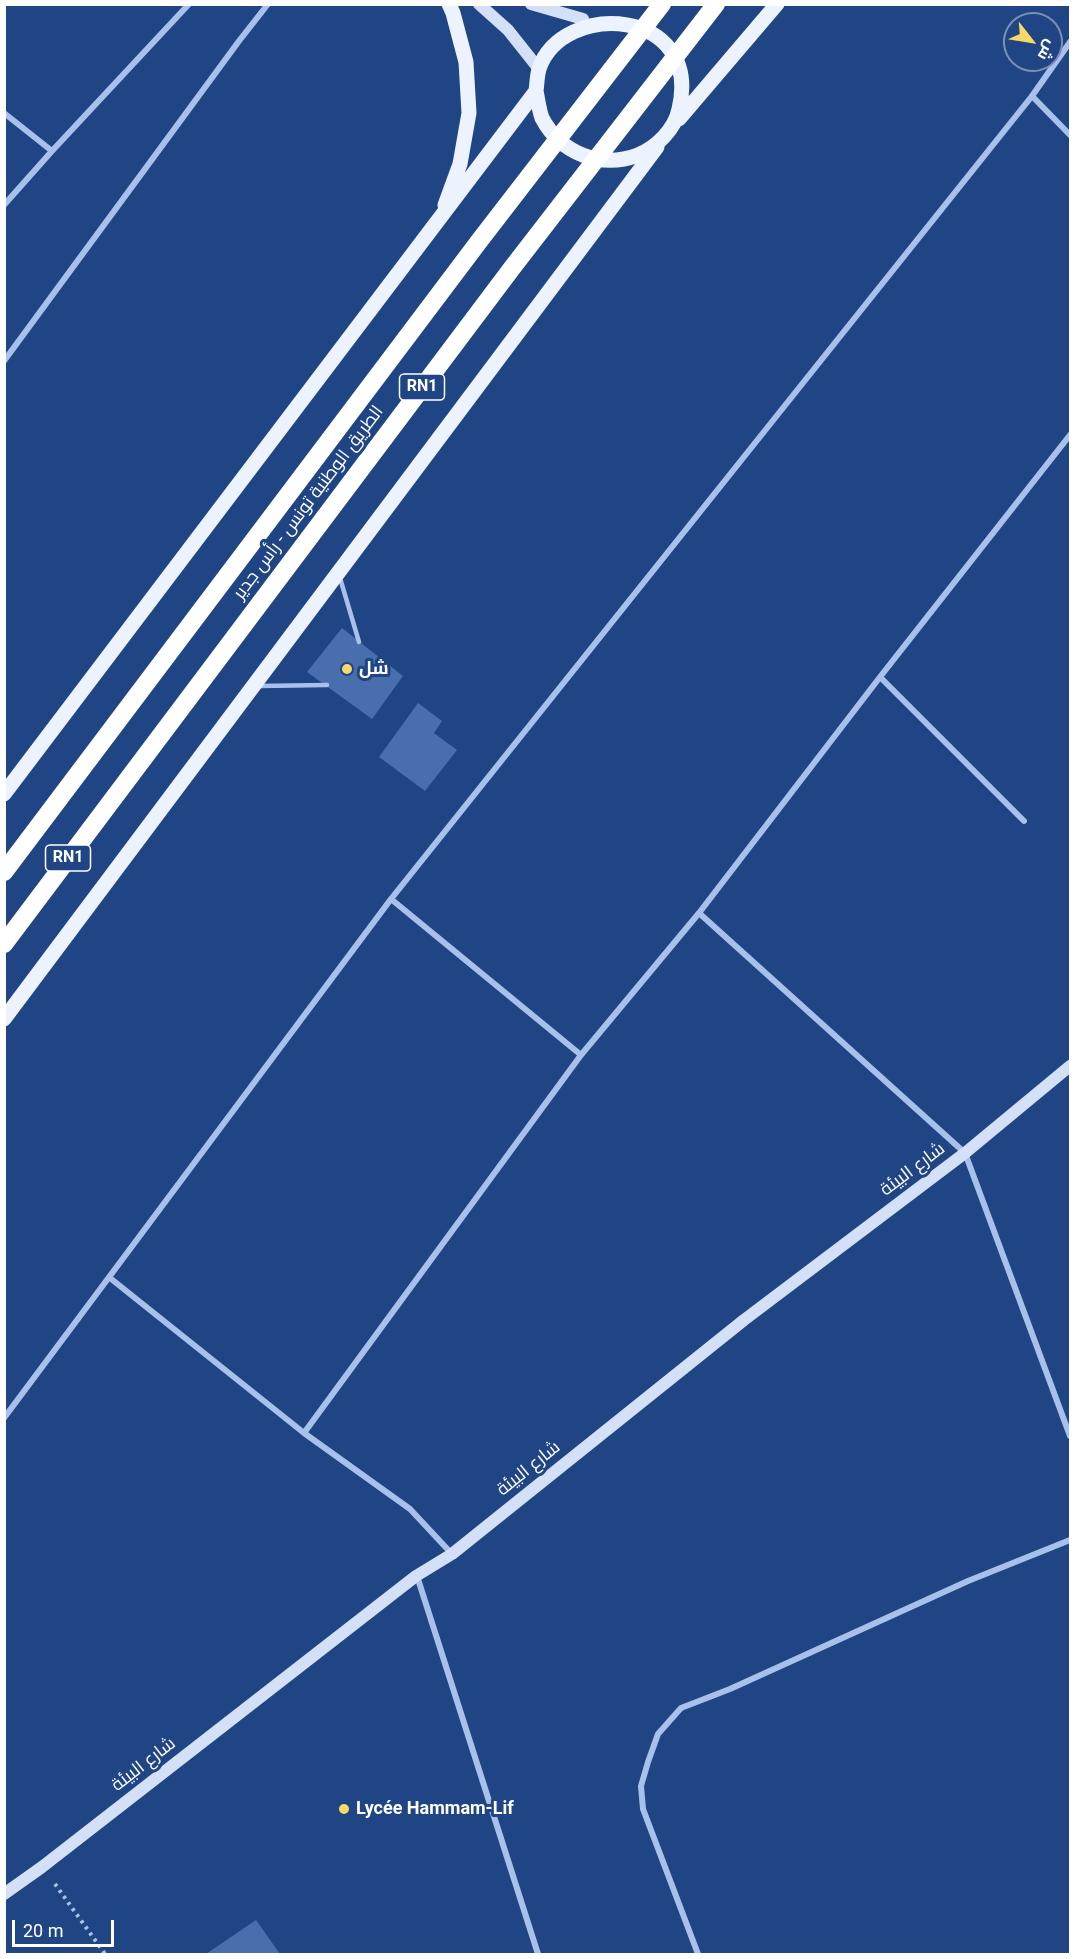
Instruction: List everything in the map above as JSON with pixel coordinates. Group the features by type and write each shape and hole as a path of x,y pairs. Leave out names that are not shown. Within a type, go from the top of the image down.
{"highway":[{"name":"الطريق الوطنية تونس - رأس جدير","path":"4,872 480,240 662,4"},
{"name":"الطريق الوطنية تونس - رأس جدير","path":"4,944 512,268 716,4"}],"main road":[{"path":"414,254 442,211 460,164 469,113 466,62 449,4"},
{"path":"479,4 508,30 538,69"},
{"path":"531,4 595,15 620,15 641,21 659,33 673,51 681,71 683,93 678,114 667,133 648,151 625,160 599,161 583,156 575,153 555,138 541,116 536,92 538,69 548,48 563,31 595,15"},
{"path":"4,1019 667,133 777,4"},
{"path":"4,794 536,92"},
{"name":"شارع البيئة","path":"4,1894 42,1867 416,1576 452,1554 744,1320 965,1153 1071,1066"}],"street":[{"path":"4,205 52,150 189,4"},
{"path":"4,361 268,4"},
{"path":"4,1418 391,899 1032,96 1071,42"},
{"path":"1032,96 1071,135"},
{"path":"4,113 52,150"},
{"path":"304,1433 581,1055 699,913 880,677 1071,435"},
{"path":"880,677 1024,821"},
{"path":"391,899 581,1055"},
{"path":"699,913 965,1153 1071,1436"},
{"path":"110,1278 304,1433 410,1509 452,1554"},
{"path":"698,1954 643,1809 640,1786 658,1734 681,1708 730,1689 968,1581 1071,1540"},
{"path":"416,1576 538,1954"}],"lane":[{"path":"339,573 359,642"},
{"path":"254,686 327,685"}],"path":[{"path":"42,1867 105,1954"}],"building":[{"path":"342,628 403,676 372,719 307,672"},
{"path":"418,703 442,721 434,733 457,750 425,791 379,757"},
{"path":"256,1920 280,1954 206,1954"}],"place":[{"name":"شل","path":"347,669"},
{"name":"Lycée Hammam-Lif","path":"344,1809"}]}
